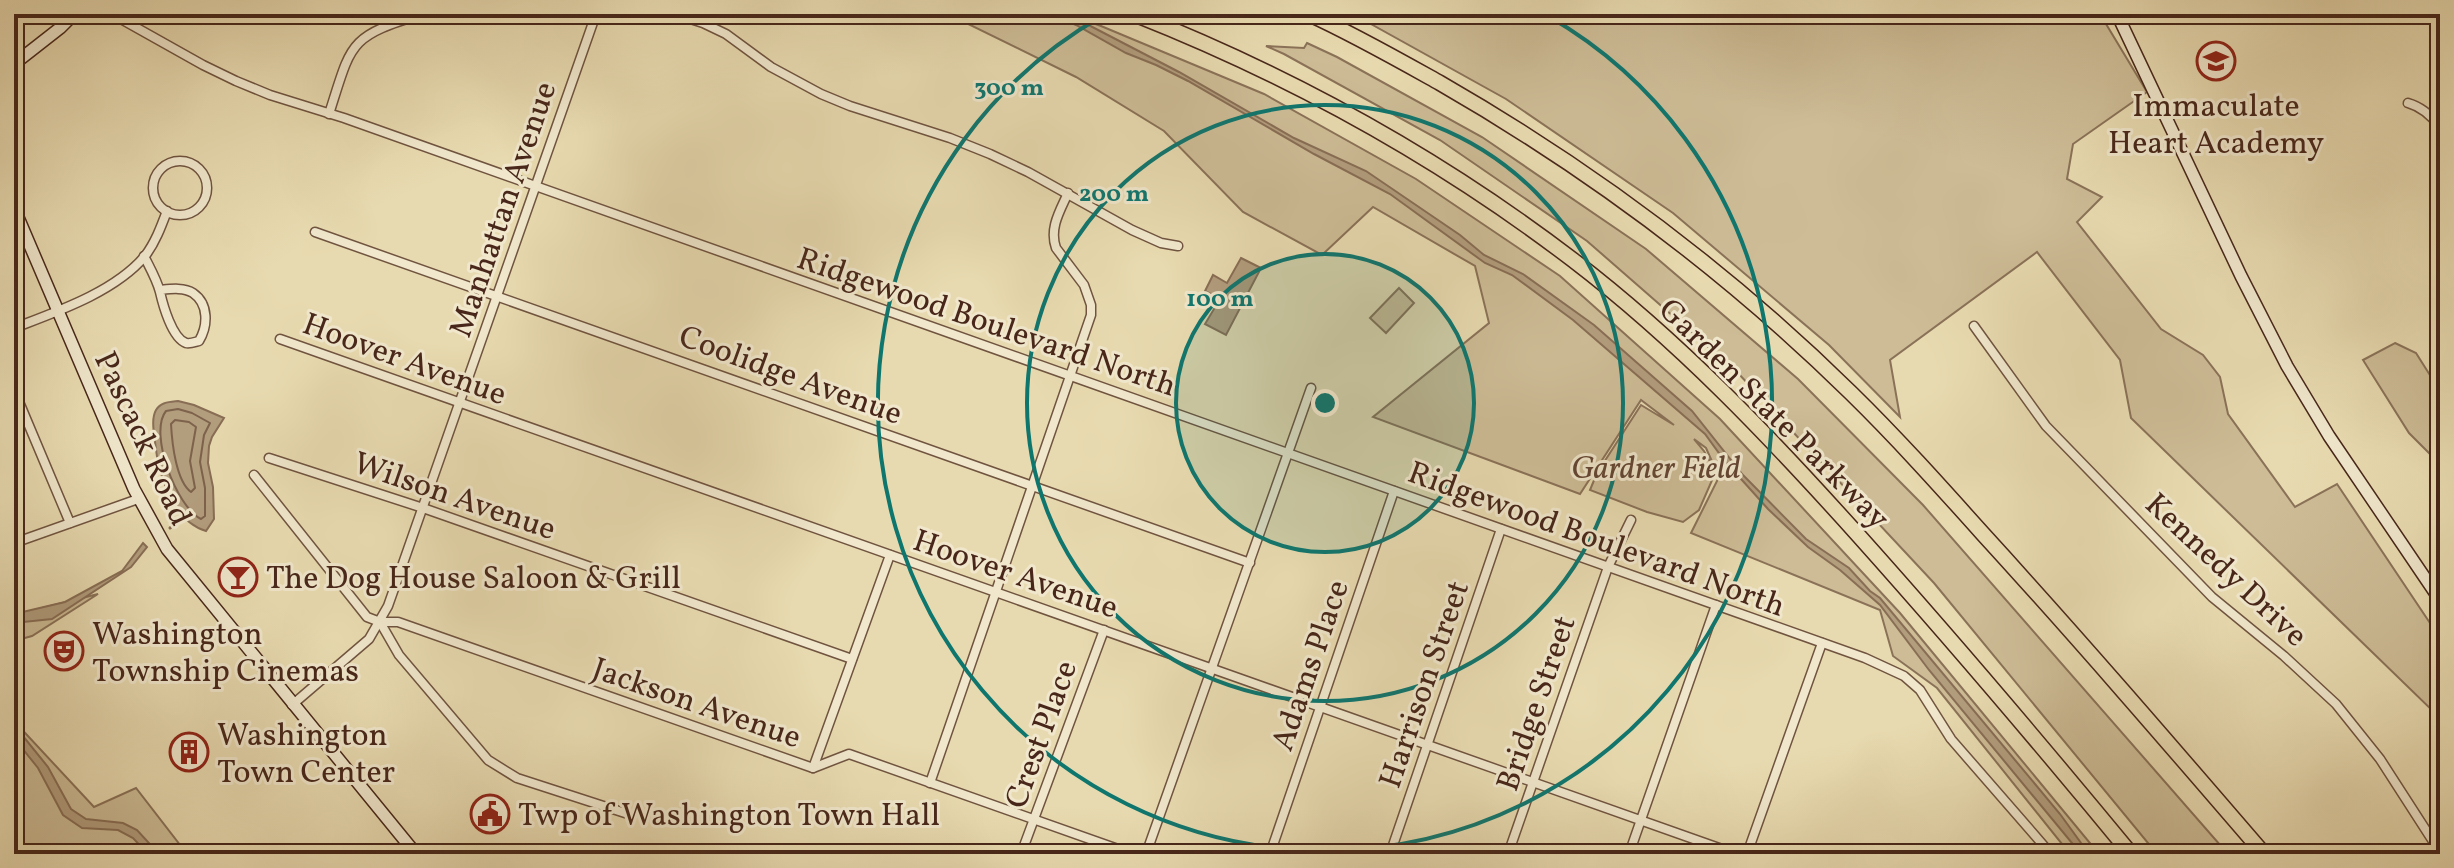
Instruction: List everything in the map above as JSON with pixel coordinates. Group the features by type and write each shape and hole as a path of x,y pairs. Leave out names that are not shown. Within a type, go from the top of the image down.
{"highway":[{"name":"Garden State Parkway","path":"1134,14 1266,71 1414,151 1534,232 1629,306 1737,404 1812,483 1988,681 2131,854"},
{"name":"Garden State Parkway","path":"1309,14 1424,74 1537,142 1656,227 1787,334 1859,401 1960,508 2264,854"}],"street":[{"path":"14,64 74,14"},
{"name":"Ridgewood Boulevard North","path":"112,14 203,65 270,95 1854,654 1914,683 1951,739 2051,854"},
{"path":"329,114 346,61 360,40 381,27 422,14"},
{"name":"Manhattan Avenue","path":"292,705 369,639 388,606 596,14"},
{"path":"675,14 726,34 771,67 821,94 950,138 1028,172 1132,230 1161,243 1178,246"},
{"path":"2117,14 2287,366 2329,436 2440,600"},
{"path":"2408,103 2433,117 2440,127"},
{"path":"184,161 193,164 204,177 203,201 191,212 174,214 167,211 155,197 155,179 166,165 184,161"},
{"path":"930,783 1088,328 1091,305 1084,285 1060,255 1053,240 1055,224 1068,193"},
{"name":"Pascack Road","path":"14,208 138,499 180,567 416,854"},
{"path":"14,328 58,311 119,279 144,256 160,232 167,211"},
{"name":"Coolidge Avenue","path":"315,232 1250,563"},
{"path":"144,256 160,290 162,307 180,337 190,344 199,341 204,328 204,307 192,292 160,290"},
{"name":"Kennedy Drive","path":"1974,326 2046,426 2212,597 2336,704 2380,759 2440,852"},
{"name":"Hoover Avenue","path":"280,339 1736,854"},
{"path":"1146,854 1311,388"},
{"path":"14,390 70,523"},
{"name":"Wilson Avenue","path":"269,458 423,508 852,659"},
{"path":"254,475 367,617 380,622 399,655 488,760 517,778 625,813"},
{"name":"Adams Place","path":"1270,854 1394,491"},
{"path":"14,543 138,499"},
{"path":"1608,567 1631,520"},
{"name":"Harrison Street","path":"1390,854 1501,529"},
{"path":"813,768 890,555"},
{"name":"Bridge Street","path":"1508,854 1608,567"},
{"path":"1629,854 1716,605"},
{"name":"Jackson Avenue","path":"380,622 398,622 813,768 849,754 1132,854"},
{"name":"Crest Place","path":"1021,854 1104,630"},
{"path":"1747,854 1822,643"}],"green space":[{"name":"Gardner Field","path":"893,14 1068,14 1101,26 1264,94 1416,179 1560,276 1720,419 1900,613 2099,854 2070,854 1937,688 1893,656 1880,610 1691,533 1719,477 1706,448 1694,439 1712,465 1713,478 1699,510 1683,522 1590,490 1597,473 1641,405 1674,425 1641,400 1580,494 1373,417 1489,323 1475,266 1373,207 1322,255 1243,212 1164,131 1076,77 950,15 901,17"},
{"path":"1353,14 2100,14 2147,92 2073,144 2067,179 2102,197 2077,222 2161,329 2203,355 2220,377 2228,414 2295,507 2337,484 2440,638 2440,718 2131,418 2120,360 2037,252 1890,360 1900,417 1829,345 1673,213 1506,99"},
{"path":"1307,43 1482,137 1646,249 1798,379 1923,505 2228,854 2157,854 1934,583 1737,372 1587,241 1440,140 1266,46 1304,48"},
{"path":"1399,288 1414,303 1386,333 1370,318"},
{"path":"2395,343 2416,353 2440,391 2440,464 2409,433 2363,360"},
{"path":"98,594 32,636 14,641 14,615"},
{"path":"14,721 94,807 136,788 187,854 14,854"}],"water":[{"path":"1051,14 1065,14 1077,19 1179,72 1294,138 1366,171 1484,255 1523,274 1594,325 1692,411 1743,475 1806,539 1849,568 1880,598 2060,814 2089,854 2081,854 1929,670 1880,605 1808,547 1768,509 1705,434 1573,320 1512,275 1485,263 1390,194 1188,81"},
{"path":"1241,258 1261,268 1226,335 1205,324 1220,299 1205,291 1213,275 1227,283"},
{"path":"178,401 224,418 209,446 214,519 206,531 194,526 176,507 159,468 154,414 163,404"},
{"path":"143,543 147,547 131,567 52,619 14,623 14,614 65,602 122,571"},
{"path":"14,725 48,767 71,809 86,819 123,823 137,830 159,854 148,854 133,838 118,830 82,828 63,815 38,768 14,738"}],"waterway":[{"path":"170,528 184,517"}],"place":[{"name":"Immaculate Heart Academy","path":"2216,61"},
{"name":"The Dog House Saloon & Grill","path":"238,577"},
{"name":"Washington Township Cinemas","path":"64,651"},
{"name":"Washington Town Center","path":"189,752"},
{"name":"Twp of Washington Town Hall","path":"490,814"}]}
